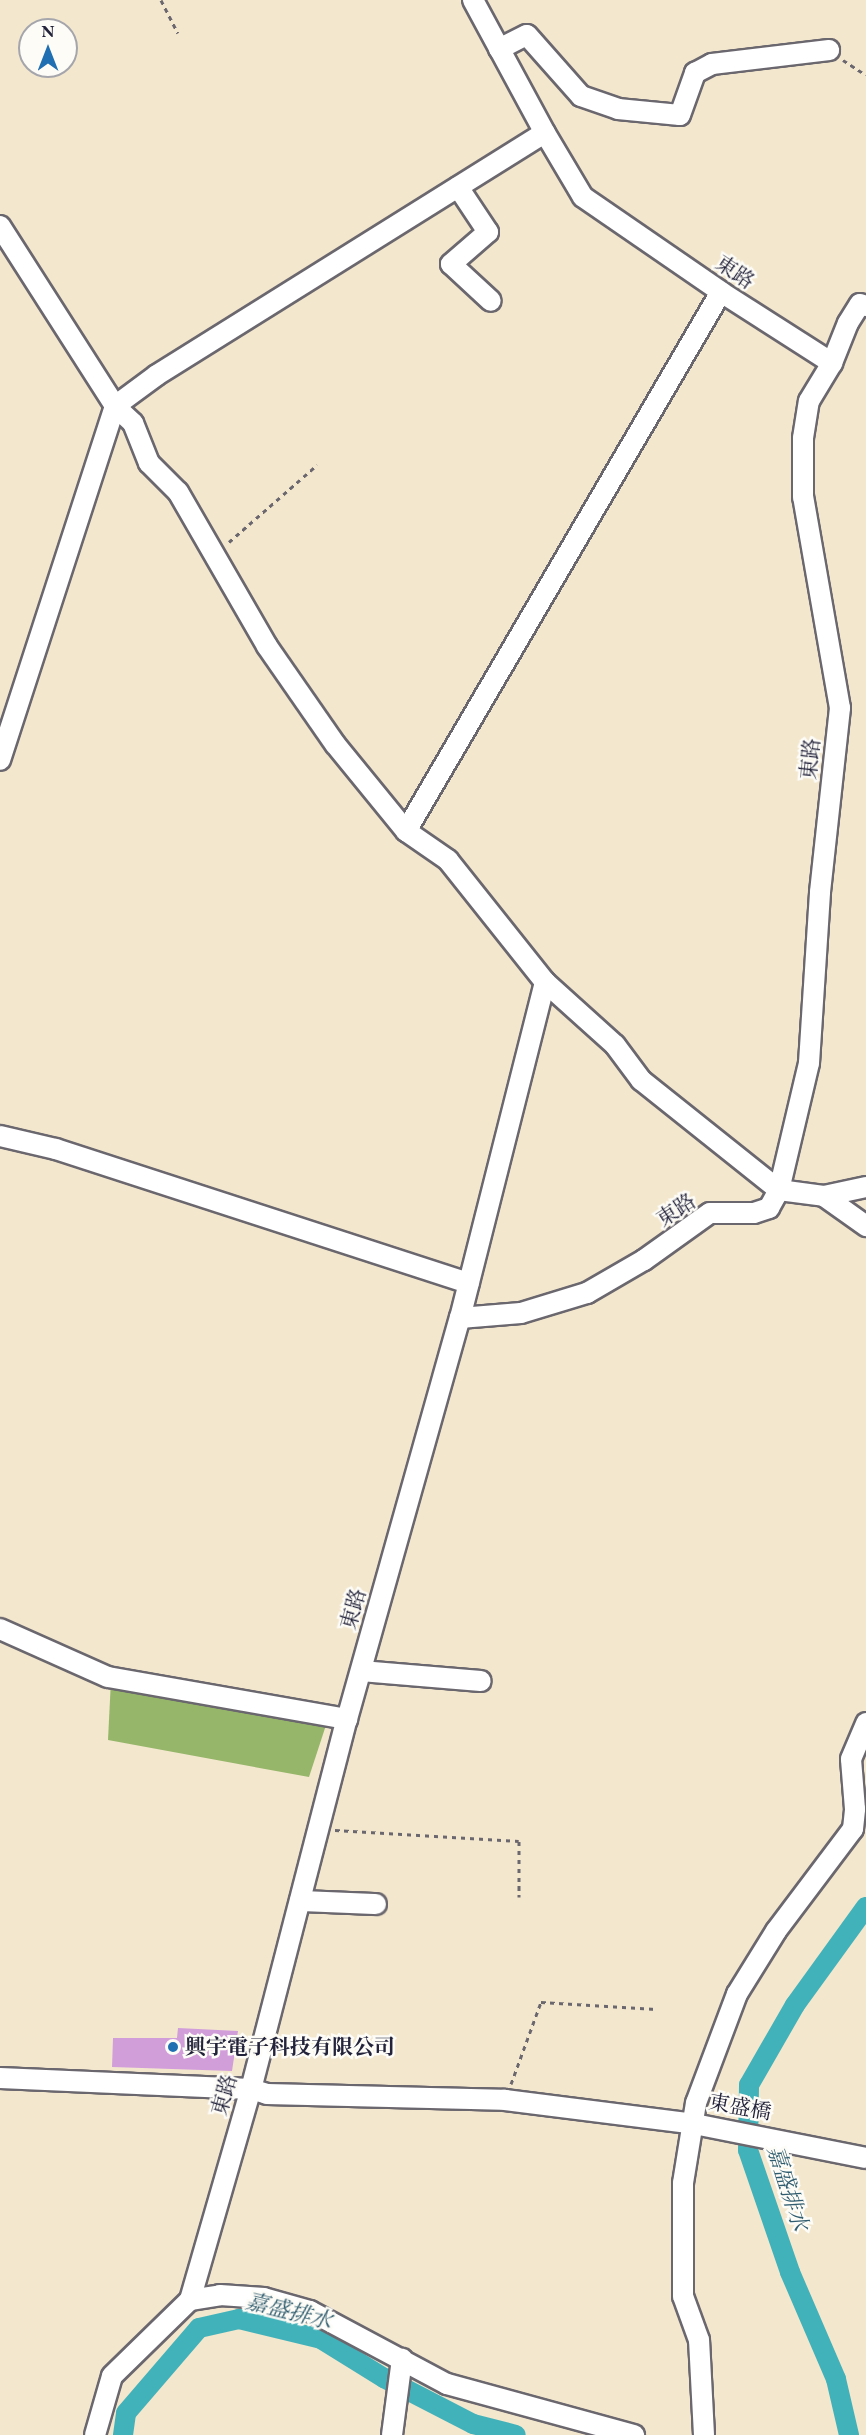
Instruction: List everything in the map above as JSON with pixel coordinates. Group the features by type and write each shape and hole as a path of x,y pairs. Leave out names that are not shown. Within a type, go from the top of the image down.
{"lane":[{"name":"東路","path":"95,2435 112,2376 190,2300 251,2089 347,1719 460,1318 520,1312 587,1293 644,1260 710,1213 754,1213 769,1208 779,1190 809,1063 820,892 840,708 803,497 803,438 809,400 832,363 721,292 584,196 545,133 472,0"},
{"path":"499,49 528,35 581,96 618,109 680,115 695,73 711,64 829,50"},
{"path":"0,760 115,406 157,375 545,133"},
{"path":"458,187 488,232 452,264 491,301"},
{"path":"0,226 115,406 133,423 148,463 178,492 267,645 334,744 406,831 448,860 545,982 615,1045 641,1080 779,1190 824,1196 866,1187"},
{"path":"406,831 721,292"},
{"path":"832,363 848,323 860,304 866,306"},
{"path":"460,1318 545,982"},
{"path":"0,1136 56,1149 469,1283"},
{"path":"824,1196 866,1226"},
{"path":"0,1629 108,1677 347,1719"},
{"path":"361,1671 481,1681"},
{"path":"704,2435 699,2340 683,2296 683,2183 696,2103 737,1995 776,1930 853,1829 855,1809 851,1759 866,1723"},
{"path":"300,1901 376,1904"},
{"name":"東盛橋","path":"0,2078 251,2089 267,2094 505,2100 694,2124 778,2138 866,2158"},
{"path":"190,2300 220,2295 264,2298 310,2311 447,2384 634,2435"},
{"path":"392,2435 402,2359"}],"path":[{"path":"161,0 178,33"},
{"path":"829,50 866,75"},
{"path":"214,555 317,465"},
{"path":"319,1829 519,1841 519,1897"},
{"path":"505,2100 541,2002 656,2008"}],"green space":[{"path":"111,1680 328,1719 309,1777 108,1740"}],"building":[{"name":"興宇電子科技有限公司","path":"178,2028 238,2031 232,2071 112,2067 113,2038 177,2038"}],"waterway":[{"name":"嘉盛排水","path":"849,2435 836,2379 790,2272 748,2150 749,2085 795,2005 866,1907"},
{"name":"嘉盛排水","path":"123,2435 126,2413 199,2328 239,2319 321,2339 384,2378 473,2424 516,2435"}],"place":[{"name":"興宇電子科技有限公司","path":"173,2047"}]}
